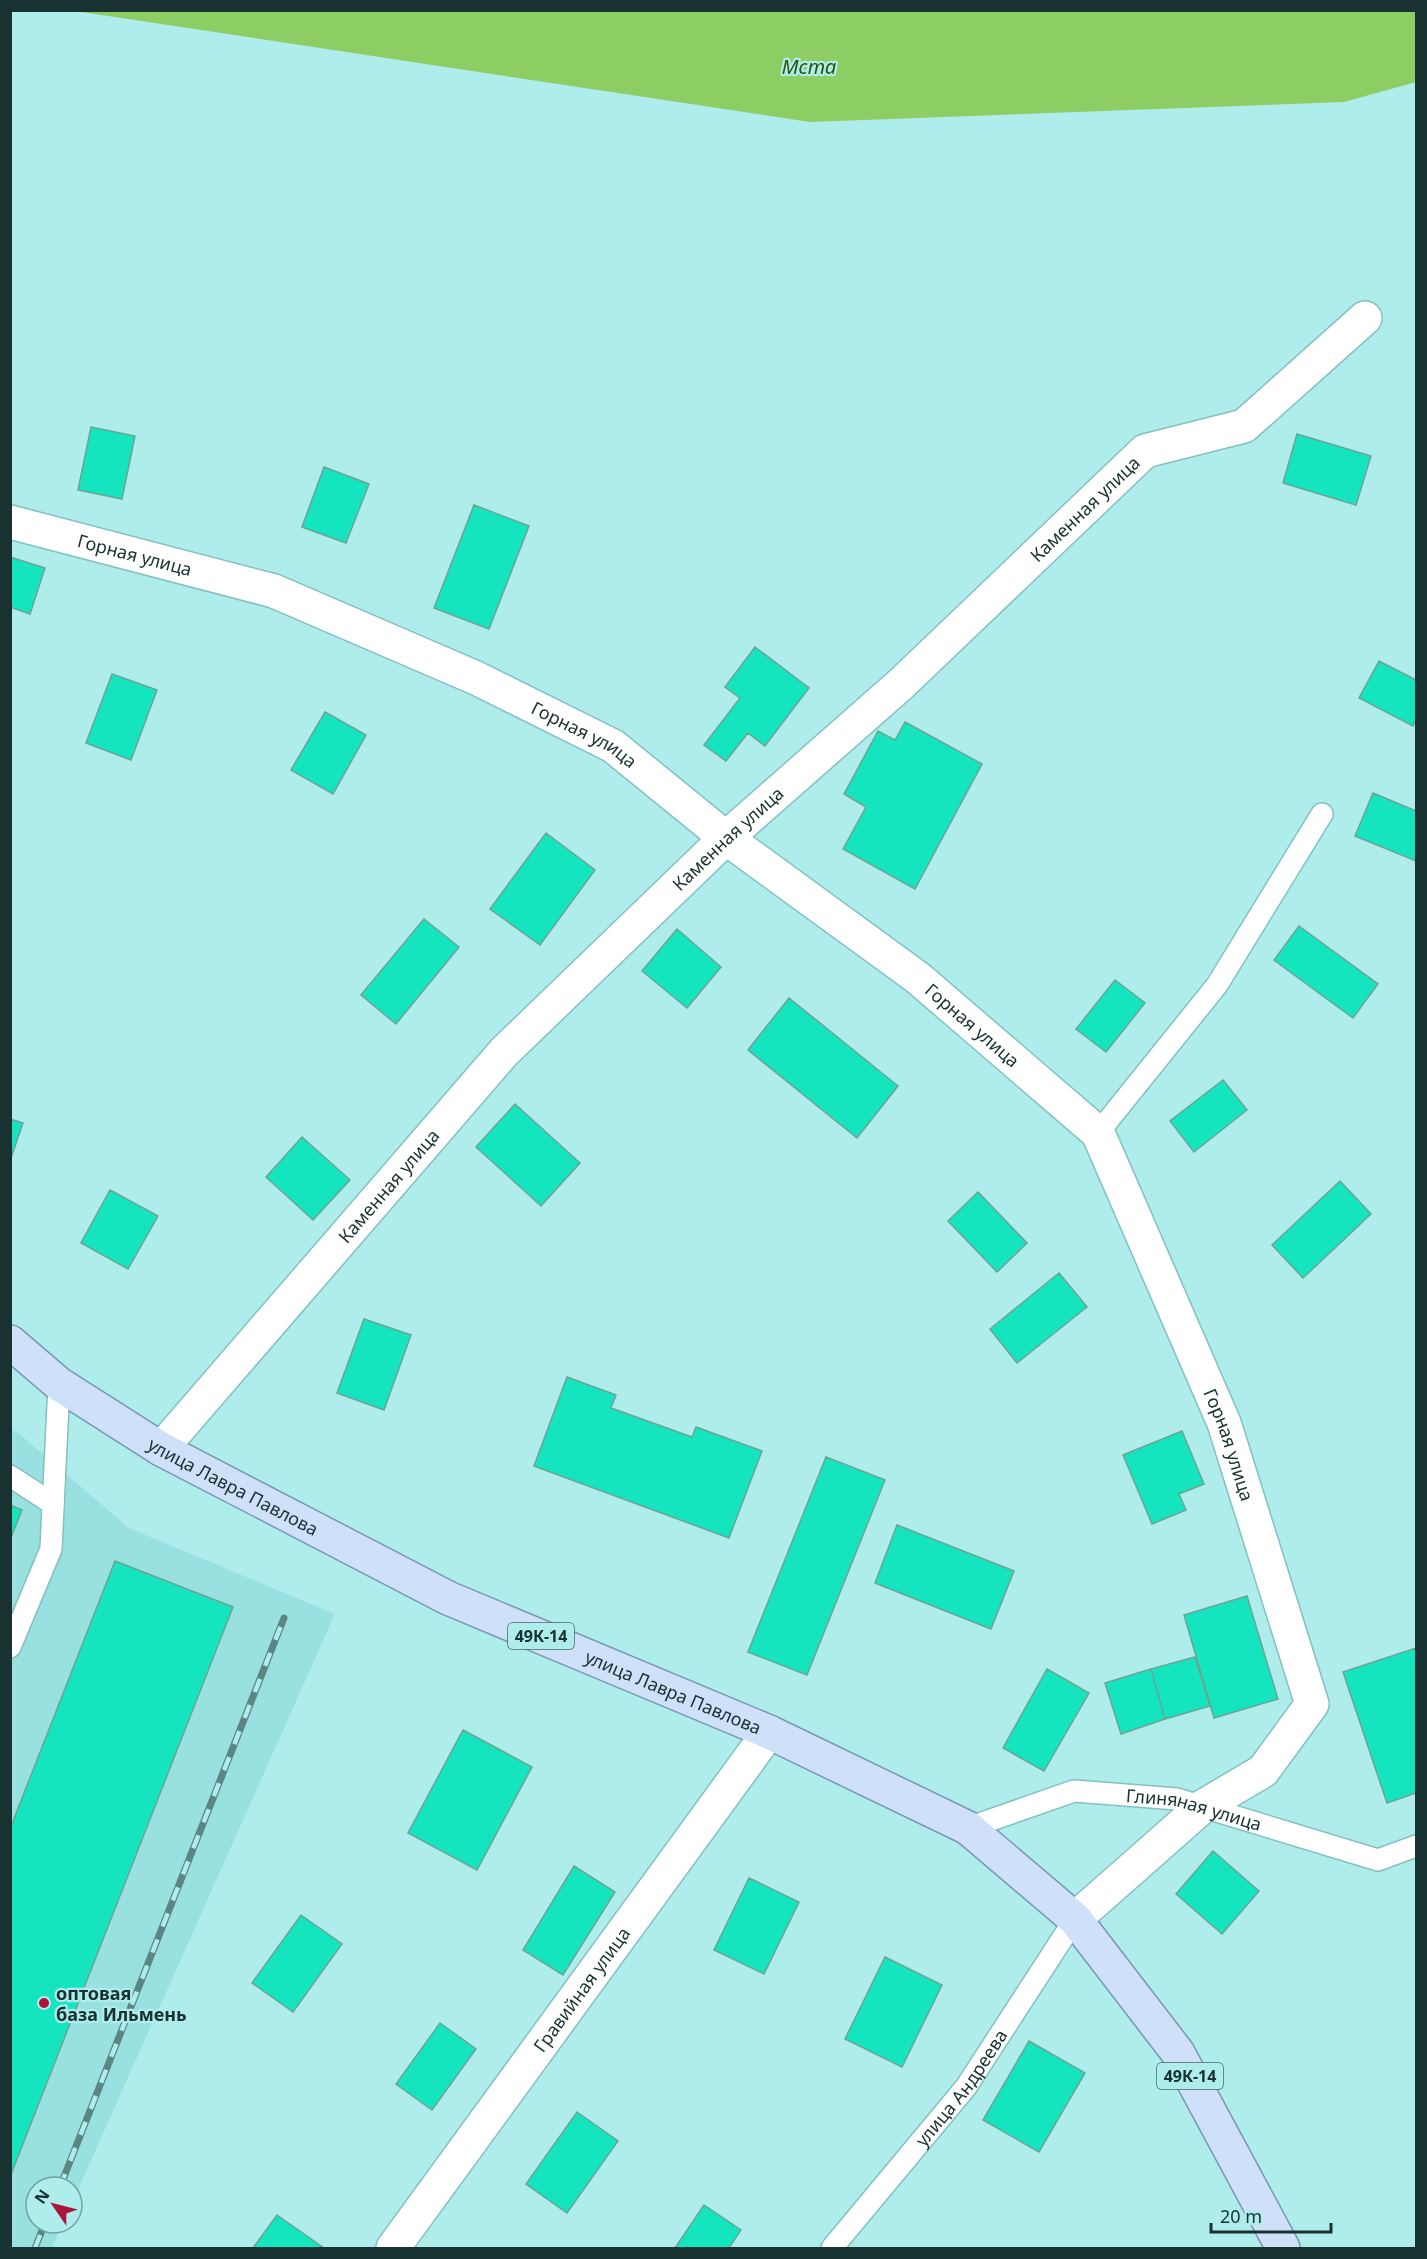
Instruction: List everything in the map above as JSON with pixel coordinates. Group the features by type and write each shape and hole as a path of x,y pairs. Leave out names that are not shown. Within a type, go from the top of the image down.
{"main road":[{"name":"улица Лавра Павлова","path":"10,1342 58,1384 161,1449 448,1598 770,1732 968,1827 1075,1919"},
{"name":"49К-14","path":"1075,1919 1178,2053 1283,2248"}],"street":[{"name":"Каменная улица","path":"161,1449 504,1052 726,838 901,684 1145,451 1244,426 1365,318"},
{"name":"Горная улица","path":"10,522 274,591 476,678 613,746 726,838 918,978 1098,1133 1224,1423 1312,1704 1263,1771 1202,1807 1075,1919"},
{"name":"Гравийная улица","path":"393,2248 770,1732"}],"lane":[{"path":"1098,1133 1216,986 1322,814"},
{"path":"10,1647 51,1549 58,1384"},
{"path":"10,1476 53,1504"},
{"name":"Глиняная улица","path":"968,1827 1074,1791 1177,1799 1378,1860 1416,1846"},
{"name":"улица Андреева","path":"832,2248 966,2087 1028,1987 1075,1919"}],"shaded area":[{"path":"10,1430 17,1432 129,1528 335,1614 84,2176 24,2175 24,2235 58,2235 52,2248 11,2248"}],"water":[{"name":"Мста","path":"75,11 1416,11 1416,82 1344,102 810,122"}],"building":[{"path":"91,427 135,436 122,499 78,490"},
{"path":"1297,434 1371,456 1356,505 1283,483"},
{"path":"324,467 369,484 346,543 302,527"},
{"path":"474,505 529,526 489,629 434,608"},
{"path":"10,557 45,568 30,614 10,607"},
{"path":"755,647 809,688 765,746 748,733 726,761 704,745 740,698 725,687"},
{"path":"1379,661 1416,680 1416,720 1413,726 1359,698"},
{"path":"112,674 157,690 131,760 86,743"},
{"path":"325,712 366,735 333,794 291,770"},
{"path":"905,722 982,764 915,889 843,849 866,807 844,794 878,731 895,740"},
{"path":"1373,793 1416,811 1416,861 1355,836"},
{"path":"546,833 595,870 540,945 490,909"},
{"path":"424,919 459,947 396,1024 361,995"},
{"path":"1299,926 1378,984 1353,1018 1274,960"},
{"path":"677,929 721,967 687,1008 642,971"},
{"path":"1115,980 1145,1003 1106,1052 1076,1029"},
{"path":"789,998 898,1086 857,1138 748,1050"},
{"path":"1223,1080 1247,1110 1194,1152 1170,1121"},
{"path":"515,1104 580,1163 541,1206 476,1147"},
{"path":"10,1119 23,1123 10,1161"},
{"path":"302,1137 350,1180 313,1220 266,1177"},
{"path":"1340,1181 1371,1214 1303,1278 1272,1245"},
{"path":"110,1190 158,1216 128,1269 81,1243"},
{"path":"978,1192 1027,1243 997,1272 948,1221"},
{"path":"1059,1273 1087,1307 1017,1363 990,1329"},
{"path":"364,1319 411,1335 384,1410 337,1393"},
{"path":"567,1377 616,1395 611,1408 692,1437 696,1427 762,1451 729,1538 534,1466"},
{"path":"1182,1431 1204,1484 1179,1494 1186,1510 1152,1524 1123,1455"},
{"path":"826,1457 885,1480 807,1675 748,1652"},
{"path":"10,1505 22,1510 10,1540"},
{"path":"897,1525 1014,1571 991,1629 875,1583"},
{"name":"оптовая база Ильмень","path":"115,1561 233,1607 10,2177 10,1829"},
{"path":"1247,1596 1278,1699 1214,1718 1184,1615"},
{"path":"1416,1648 1416,1793 1387,1803 1343,1672"},
{"path":"1195,1657 1210,1706 1165,1719 1151,1669"},
{"path":"1047,1669 1089,1693 1044,1771 1003,1748"},
{"path":"1151,1669 1165,1719 1121,1734 1105,1683"},
{"path":"463,1730 532,1767 477,1870 408,1833"},
{"path":"1213,1851 1259,1891 1222,1934 1176,1894"},
{"path":"574,1866 615,1892 563,1975 523,1950"},
{"path":"749,1878 799,1902 764,1974 714,1950"},
{"path":"301,1915 342,1944 293,2012 252,1983"},
{"path":"885,1957 942,1985 902,2067 845,2039"},
{"path":"440,2023 476,2049 432,2110 396,2084"},
{"path":"1029,2041 1085,2073 1039,2152 983,2120"},
{"path":"577,2112 618,2141 567,2213 526,2184"},
{"path":"704,2205 741,2230 729,2248 675,2248"},
{"path":"277,2215 324,2248 253,2248"}],"railway":[{"path":"65,2175 284,1618"},
{"path":"35,2248 40,2235"}],"place":[{"name":"оптовая база Ильмень","path":"44,2003"}]}
